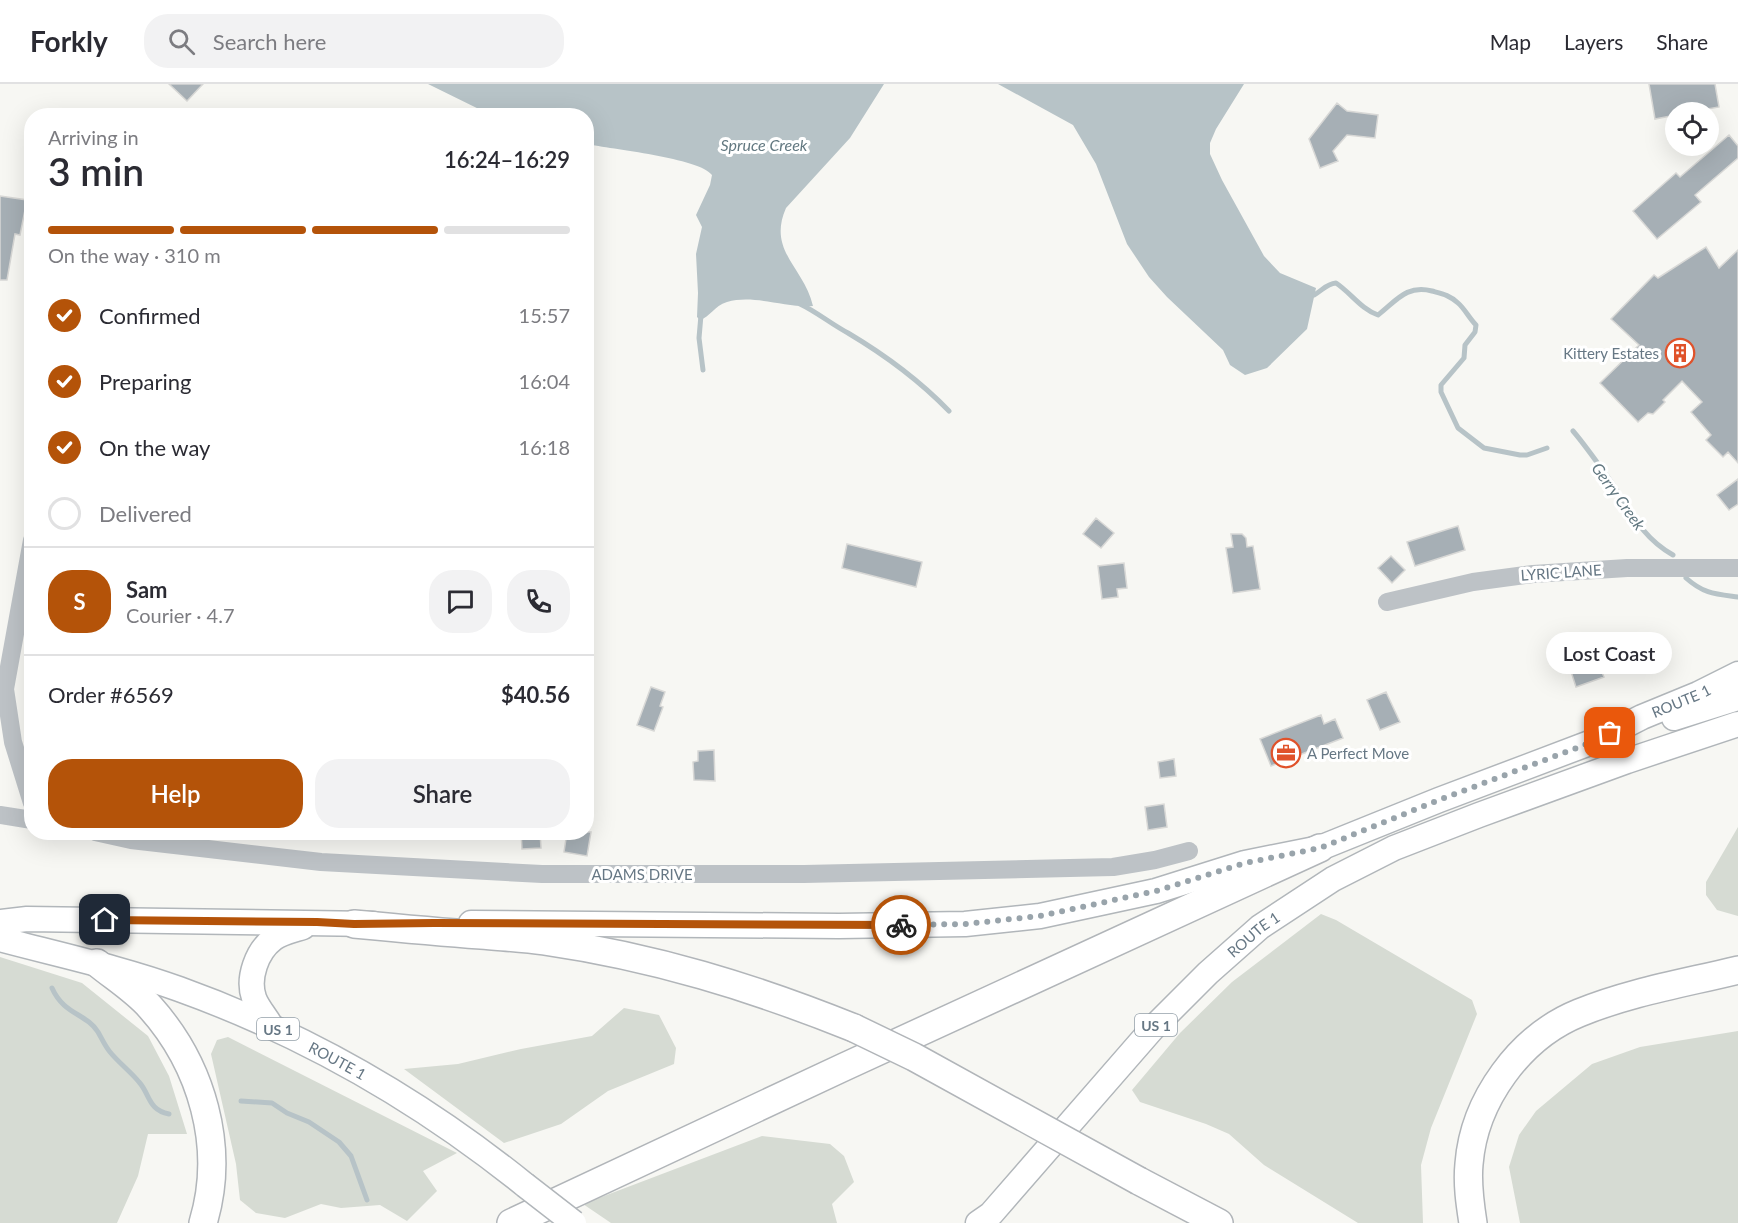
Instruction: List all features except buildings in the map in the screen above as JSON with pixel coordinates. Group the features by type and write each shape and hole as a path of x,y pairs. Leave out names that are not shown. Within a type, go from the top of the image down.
{"highway":[{"path":"511,1223 1320,848"},
{"path":"354,924 542,940 594,949 668,965 792,1003 854,1028 914,1057 1218,1223"},
{"path":"97,963 148,1005 176,1040 202,1096 210,1127 212,1152 211,1179 203,1223"},
{"path":"1473,1223 1469,1199 1469,1163 1481,1115 1499,1081 1527,1048 1560,1023 1598,1006 1632,995 1738,970"}],"main road":[{"name":"ROUTE 1","path":"0,922 27,919 354,924 839,926 965,924 1040,916 1156,891 1245,863 1320,848 1595,741 1738,674"},
{"path":"1595,741 1738,698"},
{"name":"ROUTE 1","path":"978,1223 991,1214 1153,1028 1217,965 1260,927 1287,909 1333,879 1394,848 1570,781 1730,728"},
{"path":"271,1026 254,998 252,979 255,965 263,949 274,937 317,922"},
{"name":"ROUTE 1","path":"0,939 97,963 179,989 271,1026 402,1097 488,1155 574,1223"}],"street":[{"name":"LYRIC LANE","path":"1387,602 1473,582 1533,574 1637,568 1738,568"},
{"path":"24,584 5,689 13,742 24,777"},
{"path":"0,815 24,819"},
{"name":"ADAMS DRIVE","path":"131,840 321,862 542,874 804,874 1113,867 1155,860 1189,851"}],"shaded area":[{"path":"1738,827 1738,916 1717,910 1706,895 1706,882"},
{"path":"1321,914 1336,920 1472,1000 1477,1014 1431,1128 1421,1165 1423,1223 1358,1223 1264,1165 1229,1134 1140,1102 1132,1090 1180,1033 1232,982"},
{"path":"0,957 82,983 148,1036 169,1076 187,1134 148,1134 138,1176 117,1223 0,1223"},
{"path":"624,1008 659,1015 676,1048 674,1064 608,1091 561,1124 504,1143 404,1069 458,1064 592,1036"},
{"path":"1738,1031 1738,1223 1520,1223 1509,1167 1519,1135 1536,1111 1592,1064 1640,1047"},
{"path":"228,1037 457,1153 423,1171 437,1191 407,1221 380,1205 341,1208 321,1204 285,1218 256,1213 240,1200 236,1164 211,1054 217,1040"},
{"path":"762,1136 830,1144 844,1156 854,1182 832,1204 837,1223 611,1223 583,1204"}],"water":[{"name":"Spruce Creek","path":"428,84 884,84 850,138 786,208 781,223 784,248 813,306 737,300 723,304 700,320 697,317 696,254 702,227 696,215 710,185 712,175 704,169 673,159 594,145 594,108 477,108"},
{"path":"998,84 1244,84 1216,129 1210,143 1210,154 1264,256 1280,273 1316,288 1307,329 1267,368 1245,375 1230,365 1223,350 1149,277 1127,244 1096,164 1073,125"}],"waterway":[{"name":"Gerry Creek","path":"1314,295 1336,283 1366,309 1378,315 1402,295 1416,290 1423,289 1452,298 1476,325 1475,332 1465,345 1464,358 1441,385 1441,392 1458,428 1484,448 1520,455 1547,448"},
{"path":"800,304 888,359 914,378 949,411"},
{"path":"701,315 699,338 703,370"},
{"name":"Gerry Creek","path":"1573,431 1643,529 1661,547 1673,555"},
{"name":"Gerry Creek","path":"1686,578 1704,590 1738,597"},
{"path":"52,988 63,1004 93,1026 110,1052 143,1087 153,1105 169,1114"},
{"path":"241,1101 272,1103 287,1113 309,1122 339,1142 351,1156 367,1200"}],"way so far":[{"path":"901,925 965,924 1040,916 1156,891 1245,863 1320,848 1595,741 1610,733"}],"place":[{"name":"Kittery Estates","path":"1680,353"},
{"name":"Lost Coast","path":"1610,733"},
{"name":"A Perfect Move","path":"1286,753"}],"route":[{"path":"105,920 354,924 901,925"}]}
